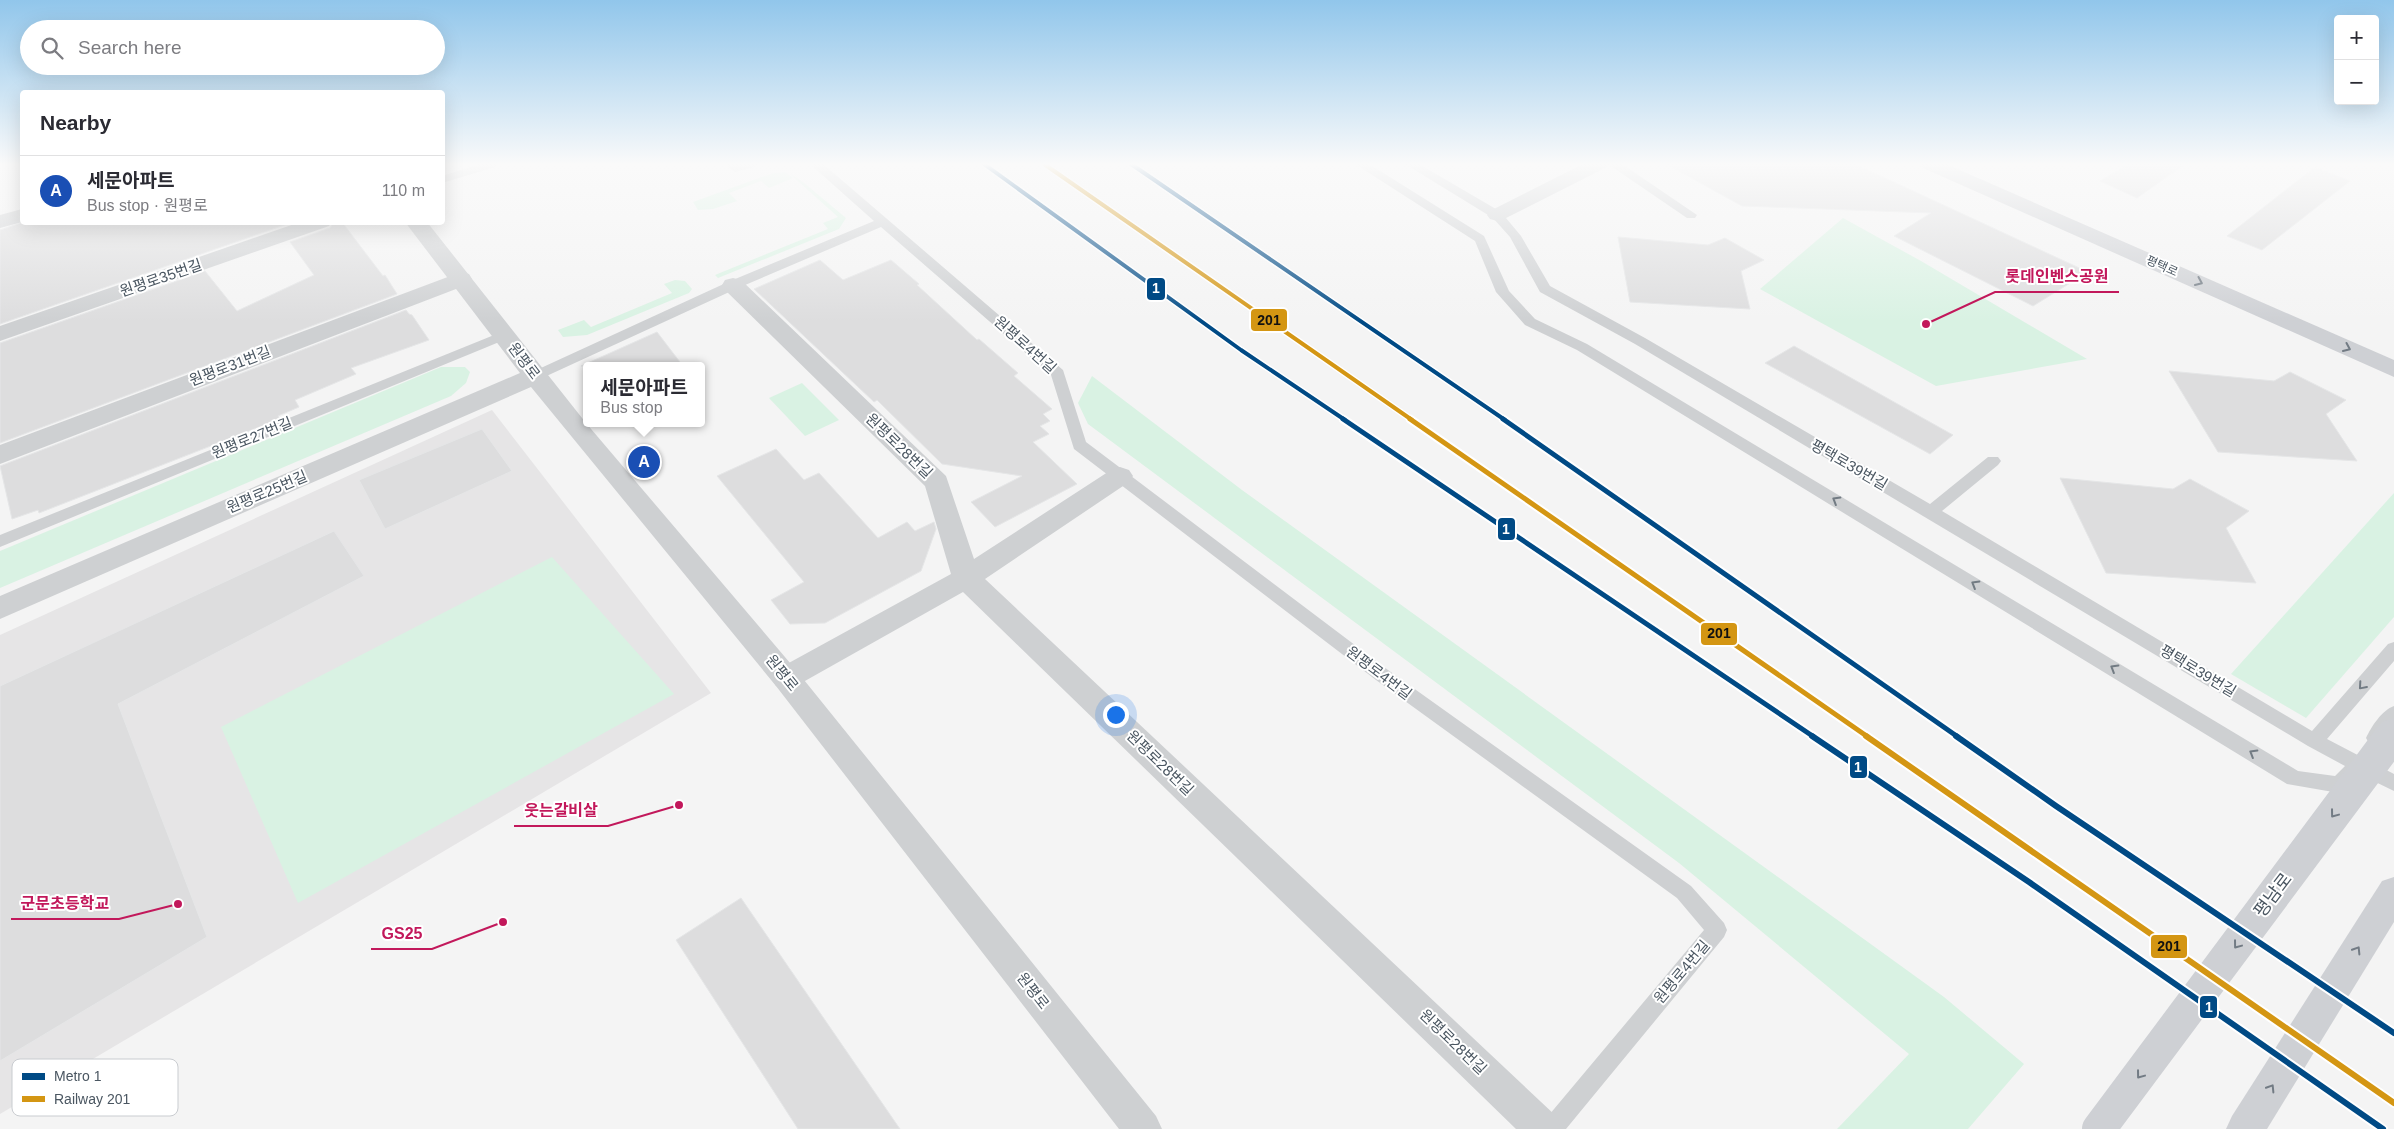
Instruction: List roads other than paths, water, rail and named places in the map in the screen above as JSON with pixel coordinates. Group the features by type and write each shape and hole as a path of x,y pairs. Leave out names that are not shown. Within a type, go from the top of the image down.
{"main road":[{"name":"평택로","path":"2049,217 2394,369"},
{"name":"평택로","path":"2092,217 2394,351"},
{"name":"평남로","path":"2099,1129 2394,733"},
{"path":"2245,1129 2394,892"}],"street":[{"path":"0,222 17,217"},
{"name":"원평로35번길","path":"0,334 313,225"},
{"name":"원평로","path":"417,225 535,376 786,678 1143,1129"},
{"name":"원평로31번길","path":"0,455 461,279"},
{"name":"원평로28번길","path":"733,285 937,482 966,578 1543,1129"},
{"name":"원평로25번길","path":"0,608 535,376"},
{"path":"786,678 966,578 1120,476"}],"lane":[{"path":"535,376 733,285 884,221 879,217"},
{"path":"1445,217 1480,239 1503,292 1530,322 1582,347 2294,778 2339,786 2394,713"},
{"name":"평택로39번길","path":"1498,217 1515,236 1545,289 1640,341 1931,512 2314,741 2394,784"},
{"name":"원평로4번길","path":"884,221 1058,373 1079,445 1382,675 1684,892 1717,930 1552,1129"},
{"name":"원평로27번길","path":"0,541 504,335"},
{"path":"1931,512 1992,461"},
{"path":"2314,741 2394,649"}],"metro line":[{"name":"1","path":"1057,217 1241,350 2029,882 2383,1129"},
{"name":"1","path":"1208,217 1544,447 2056,806 2394,1033"}],"rail line":[{"name":"201","path":"1120,217 2394,1103"}],"place":[{"name":"롯데인벤스공원","path":"1926,324"},
{"name":"세문아파트","path":"644,462"},
{"name":"웃는갈비살","path":"679,805"},
{"name":"군문초등학교","path":"178,904"},
{"name":"GS25","path":"503,922"}]}
